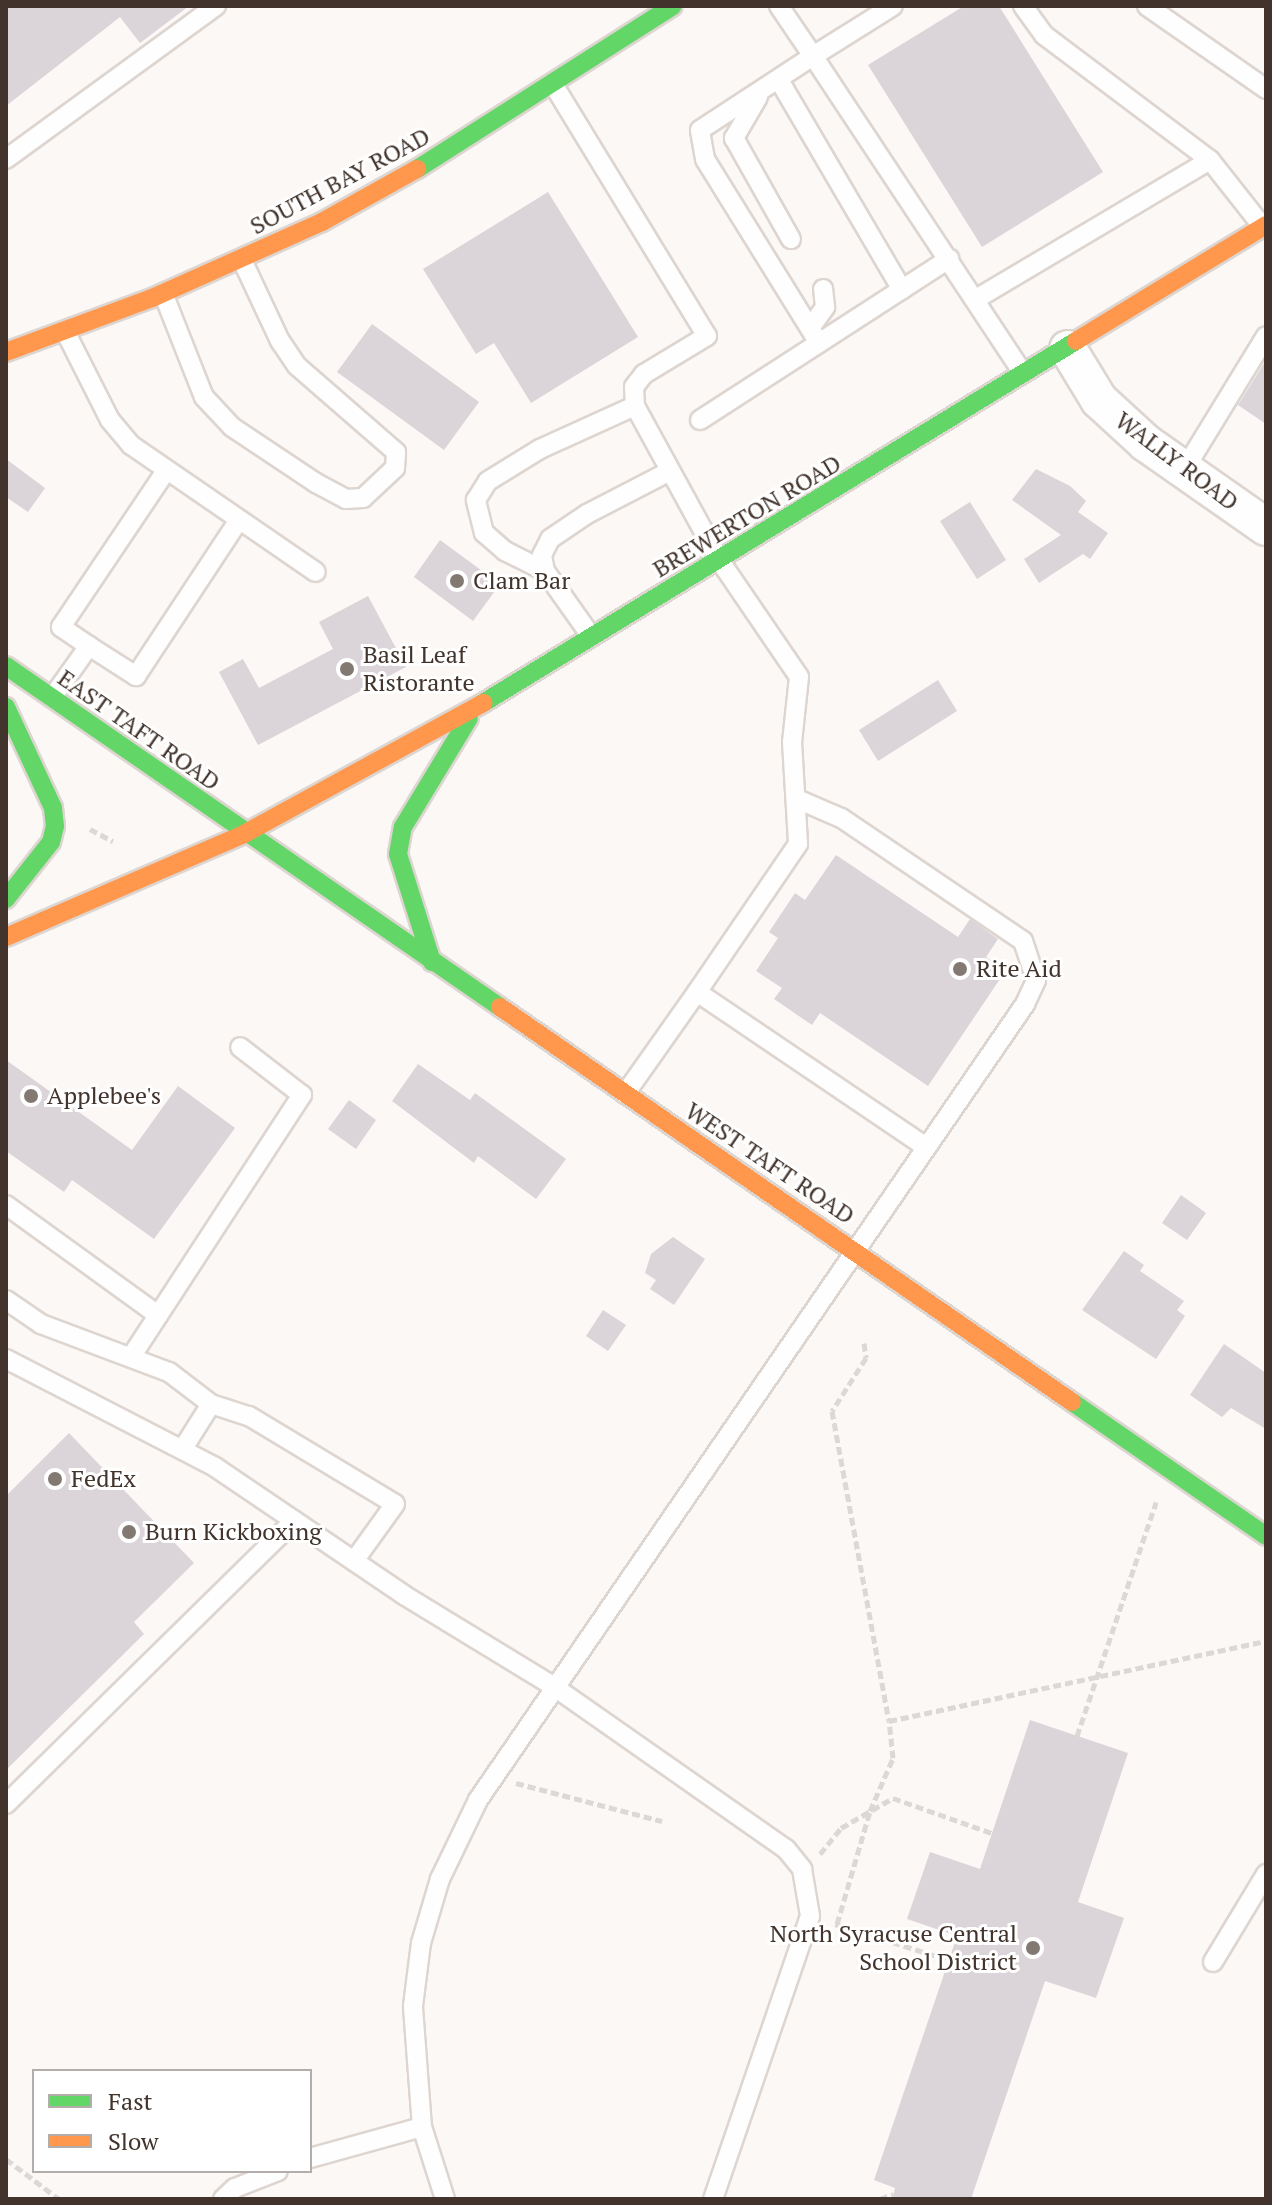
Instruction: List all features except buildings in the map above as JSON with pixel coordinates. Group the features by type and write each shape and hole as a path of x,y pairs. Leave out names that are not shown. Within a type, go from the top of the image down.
{"main road":[{"name":"SOUTH BAY ROAD","path":"6,352 163,293 322,222 455,147 673,6"},
{"name":"BREWERTON ROAD","path":"6,937 244,834 475,710 1265,226"},
{"name":"EAST TAFT ROAD","path":"6,666 244,834"},
{"path":"6,707 10,728 53,808 55,826 51,842 6,899"},
{"path":"432,962 398,854 403,827 475,710"},
{"name":"WEST TAFT ROAD","path":"244,834 853,1248 1266,1536"}],"street":[{"name":"WALLY ROAD","path":"1068,349 1099,400 1184,470 1266,527"}],"lane":[{"path":"6,159 216,6"},
{"path":"779,6 1025,375"},
{"path":"814,336 705,159 700,130 759,95 813,56 893,6"},
{"path":"1023,6 1044,35 1210,160 1265,226"},
{"path":"1147,6 1266,89"},
{"path":"779,80 902,290"},
{"path":"553,84 707,336 644,374 634,387 635,406 720,561 799,677 792,742 798,844 625,1094"},
{"path":"759,95 734,138 791,239"},
{"path":"976,299 1210,160"},
{"path":"700,420 814,336 902,290 949,259"},
{"path":"163,293 204,397 232,427 316,483 346,499 363,498 395,468 396,452 297,366 280,341 242,260"},
{"path":"814,336 825,307 823,289"},
{"path":"65,331 110,420 131,445 316,572"},
{"path":"1184,470 1266,336"},
{"path":"545,571 505,551 484,533 476,500 488,481 540,449 635,406"},
{"path":"166,471 61,627 89,646 136,676 239,520"},
{"path":"593,638 545,571 542,555 550,539 670,471"},
{"path":"52,698 89,646"},
{"path":"445,2199 422,2127 413,2006 421,1943 440,1879 495,1773 853,1248 1025,1004 1036,980 1031,954 1023,941 841,818 797,799"},
{"path":"697,992 926,1147"},
{"path":"131,1357 302,1095 240,1047"},
{"path":"6,1205 158,1315"},
{"path":"6,1300 41,1324 169,1372 211,1404 249,1416 395,1504 354,1561"},
{"path":"6,1359 182,1450 553,1686 786,1849 799,1865 809,1889 810,1916 713,2199"},
{"path":"182,1450 211,1404"},
{"path":"6,1804 294,1521"},
{"path":"1213,1962 1266,1874"},
{"path":"312,2157 422,2127"},
{"path":"223,2199 235,2188 273,2173"}],"path":[{"path":"82,828 99,830 113,841"},
{"path":"837,1924 870,1811 893,1758 889,1721 832,1411 866,1358 864,1343"},
{"path":"1077,1736 1168,1468"},
{"path":"889,1721 1266,1641"},
{"path":"495,1773 530,1789 662,1821"},
{"path":"799,1865 818,1857 841,1828 893,1798 992,1833"},
{"path":"810,1916 949,1960"},
{"path":"6,2159 59,2199"},
{"path":"880,2199 893,2194"}],"traffic: fast":[{"path":"417,169 673,6"},
{"path":"483,703 1076,341"},
{"path":"6,666 500,1007"},
{"path":"6,707 53,808 55,826 51,842 6,899"},
{"path":"432,962 398,854 403,827 469,718"},
{"path":"1072,1402 1266,1536"}],"traffic: slow":[{"path":"6,352 152,298 322,222 417,169"},
{"path":"1076,341 1266,225"},
{"path":"6,937 244,834 483,703"},
{"path":"500,1007 1072,1402"}],"place":[{"name":"Clam Bar","path":"457,581"},
{"name":"Basil Leaf Ristorante","path":"347,669"},
{"name":"Rite Aid","path":"960,969"},
{"name":"Applebee's","path":"31,1096"},
{"name":"FedEx","path":"55,1479"},
{"name":"Burn Kickboxing","path":"129,1532"},
{"name":"North Syracuse Central School District","path":"1033,1948"}]}
